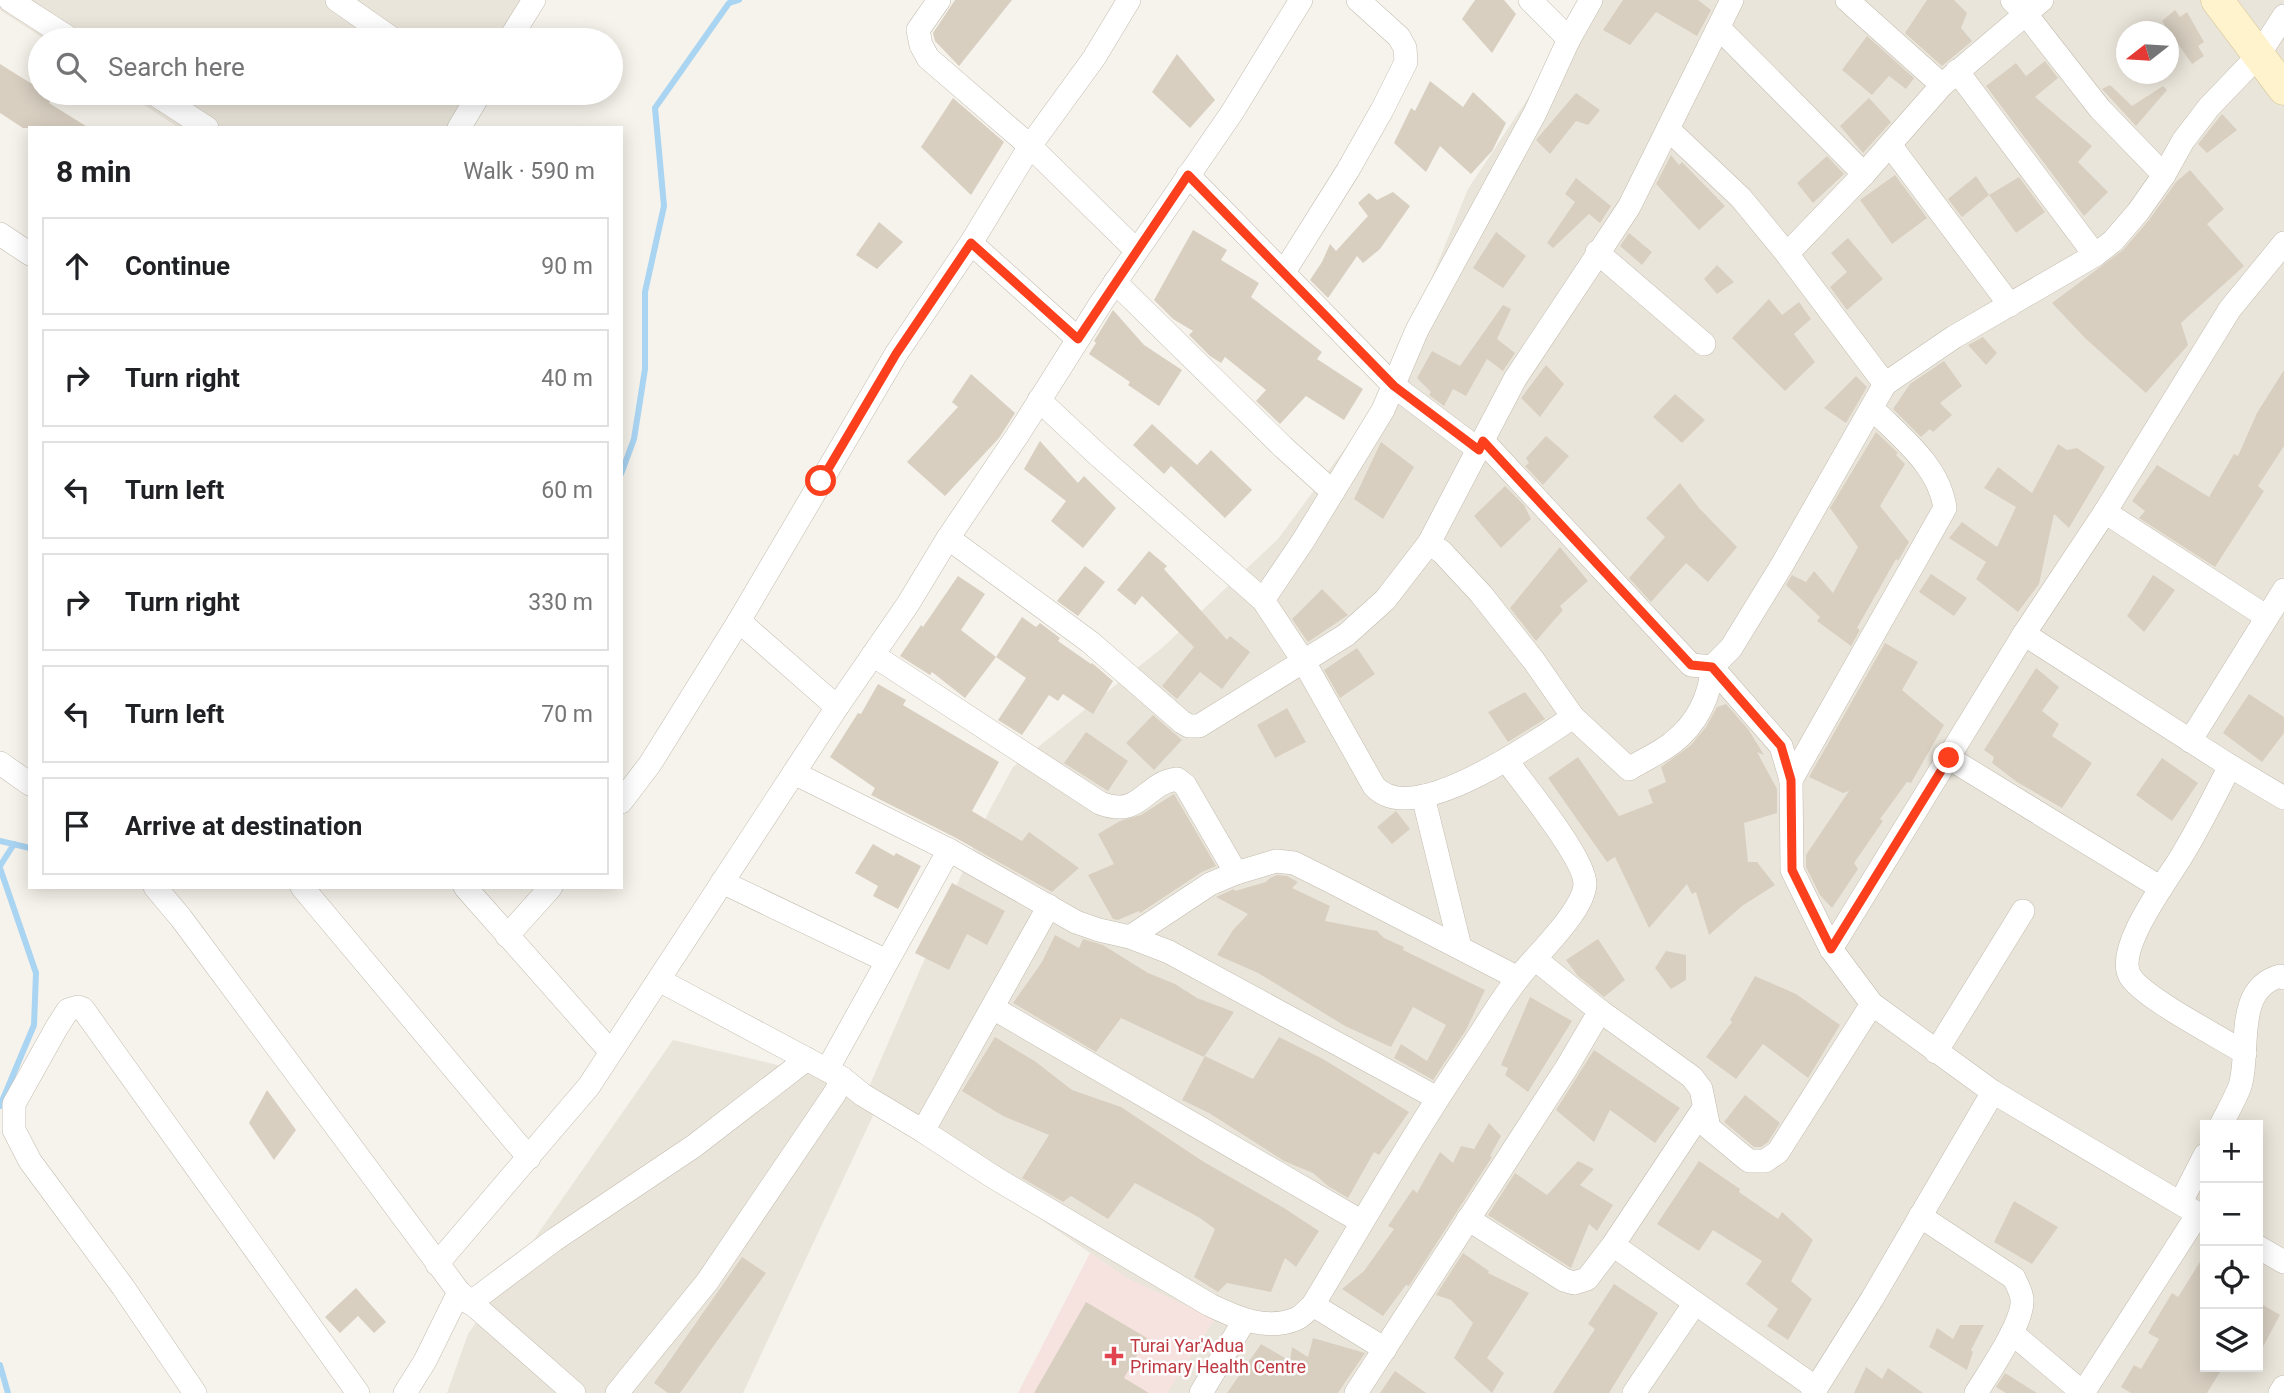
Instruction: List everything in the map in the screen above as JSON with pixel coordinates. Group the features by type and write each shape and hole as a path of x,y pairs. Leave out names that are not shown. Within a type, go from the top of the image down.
{"street":[{"path":"10,0 53,28"},
{"path":"337,0 377,28"},
{"path":"516,28 534,0"},
{"path":"939,0 919,30 921,46 928,58 1030,146 1136,250"},
{"path":"623,800 650,764 739,621 896,354 971,243 1030,146 1094,58 1129,0"},
{"path":"437,1264 589,1086 837,707 908,604 948,538 1136,250 1233,111 1301,0"},
{"path":"1284,272 1348,170 1406,62 1405,48 1399,37 1357,0"},
{"path":"1530,0 1569,39"},
{"path":"1263,600 1383,410 1418,330 1535,113 1569,39 1591,0"},
{"path":"948,538 1090,642 1189,726 1199,726 1346,635 1385,600 1429,543 1515,379 1629,207 1720,29 1732,0"},
{"path":"1847,0 1949,78 2095,255"},
{"path":"2217,0 2284,89"},
{"path":"1787,254 1864,174 1949,78 2026,4 2100,108 2164,175"},
{"path":"1429,543 1442,552 1481,594 1534,661 1573,717 1629,768 1673,743 1706,701 1712,684 1712,667 1731,648 1885,384 1954,337 2095,255 2113,241 2164,175 2183,141 2209,107 2258,56 2284,16"},
{"path":"1720,29 1864,174"},
{"path":"172,105 204,126"},
{"path":"460,126 470,105"},
{"path":"1668,129 1741,198 1885,384"},
{"path":"1889,145 2010,305"},
{"path":"1188,175 1394,386 1481,445 1691,665 1712,667 1781,746 1791,780 1792,870 1831,949 1872,1004 1993,1092 2195,1212"},
{"path":"0,234 28,253"},
{"path":"971,243 1078,339"},
{"path":"1831,949 2024,634 2105,512 2230,309 2284,243"},
{"path":"1597,252 1704,344"},
{"path":"1115,282 1283,447 1333,492"},
{"path":"1039,400 1263,600 1304,662 1381,794 1391,798 1423,796 1455,787 1506,760 1573,717"},
{"path":"1791,780 1945,508 1943,494 1930,467 1872,408"},
{"path":"2105,512 2267,617"},
{"path":"2190,741 2284,590"},
{"path":"739,621 837,707"},
{"path":"2024,634 2284,798"},
{"path":"873,655 1100,803 1115,809 1130,806 1168,780 1177,779 1185,785 1236,873"},
{"path":"1949,758 2161,888"},
{"path":"660,980 834,1074 995,1178 1175,1286 1244,1321 1272,1324 1298,1319 1313,1305 1437,1098 1518,978 1581,902 1585,882 1572,852 1506,760"},
{"path":"0,763 28,783"},
{"path":"2230,766 2184,852 2143,918 2127,954 2128,974 2141,990 2245,1053"},
{"path":"794,773 949,850 1076,922 1130,937 1169,952 1437,1098"},
{"path":"1423,796 1460,947"},
{"path":"617,1393 707,1282 835,1093 834,1074 887,961 949,850"},
{"path":"1130,937 1210,884 1276,860 1294,863 1518,978"},
{"path":"722,882 887,961"},
{"path":"157,889 464,1298 574,1393"},
{"path":"304,889 528,1158"},
{"path":"467,889 610,1051"},
{"path":"507,936 549,889"},
{"path":"923,1131 1049,906"},
{"path":"1936,1052 2023,911"},
{"path":"1535,959 1600,1011 1692,1077 1701,1089 1709,1128 1749,1161 1765,1161 1778,1152 1872,1004"},
{"path":"2223,1120 2240,1085 2249,1008 2269,979 2283,974"},
{"path":"195,1393 123,1287 30,1161 14,1130 14,1104 57,1027 68,1010 74,1007 83,1009 358,1393"},
{"path":"993,1008 1362,1222"},
{"path":"1356,1393 1567,1067 1600,1011"},
{"path":"405,1393 464,1298 694,1146 807,1059"},
{"path":"1613,1245 1815,1391 1993,1092"},
{"path":"1468,1219 1564,1280 1574,1283 1587,1279 1613,1245 1704,1108"},
{"path":"2012,1333 2083,1393 2195,1212 2200,1183"},
{"path":"1920,1216 2014,1278 2020,1289 2022,1302 2012,1333 1976,1393"},
{"path":"2263,1250 2284,1262"},
{"path":"1634,1393 1695,1303"},
{"path":"1313,1305 1385,1349"},
{"path":"1201,1393 1244,1321"},
{"path":"2280,1393 2284,1387"}],"shaded area":[{"path":"0,0 545,0 528,28 28,28 0,10"},
{"path":"1593,0 2284,0 2284,1393 1091,1393 1159,1300 877,1107 743,1393 447,1393 468,1334 673,1040 869,1087 989,811 1013,767 1162,648 1278,539 1383,397 1468,189"},
{"path":"144,105 481,105 468,126 176,126"},
{"name":"Turai Yar'Adua Primary Health Centre","path":"1090,1253 1129,1279 1215,1319 1167,1393 1018,1393"}],"building":[{"path":"955,0 1012,0 959,66 935,41 933,33"},
{"path":"1475,0 1504,0 1516,14 1492,53 1462,19"},
{"path":"1623,0 1698,0 1711,10 1697,36 1656,12 1630,45 1603,30"},
{"path":"1927,0 1954,0 1967,13 1961,28 1972,41 1942,66 1905,33"},
{"path":"2175,10 2180,17 2187,12 2204,42 2198,46 2204,56 2192,64 2179,45 2179,21 2162,21"},
{"path":"1867,36 1914,78 1906,89 1889,76 1872,95 1842,70"},
{"path":"1177,54 1215,100 1190,128 1152,92"},
{"path":"2045,61 2058,78 2035,97 2092,146 2078,162 2108,192 2084,216 1986,86 2016,63 2026,76"},
{"path":"0,64 28,82 28,105 52,105 86,126 23,128 0,113"},
{"path":"1430,81 1463,107 1473,92 1506,123 1492,151 1471,174 1440,146 1426,172 1394,143 1411,108 1415,111"},
{"path":"2110,85 2132,106 2163,86 2167,90 2136,126 2102,89"},
{"path":"1576,93 1600,110 1588,125 1576,121 1550,154 1536,140"},
{"path":"953,98 1004,142 971,195 921,147"},
{"path":"1869,98 1891,122 1863,153 1840,126"},
{"path":"2222,114 2237,130 2207,153 2198,144"},
{"path":"1671,155 1679,165 1682,162 1725,206 1699,230 1656,184"},
{"path":"1827,156 1844,174 1813,203 1797,183"},
{"path":"2190,170 2224,209 2207,224 2244,266 2181,323 2188,345 2146,393 2085,338 2052,303 2123,250 2176,182"},
{"path":"1895,175 1927,218 1892,244 1860,200"},
{"path":"1976,176 1989,195 1962,217 1948,199"},
{"path":"2019,177 2045,212 2016,233 1989,195"},
{"path":"1576,178 1611,206 1600,223 1589,214 1553,248 1547,243 1575,202 1565,194"},
{"path":"1393,192 1410,206 1380,249 1363,263 1357,256 1328,298 1310,280 1330,244 1336,251 1368,216 1358,203 1369,193 1377,200"},
{"path":"879,222 903,242 877,269 856,255"},
{"path":"1193,230 1227,250 1221,260 1259,283 1251,297 1322,352 1317,359 1363,389 1344,420 1306,396 1280,424 1256,401 1266,390 1225,357 1221,363 1210,356 1189,335 1193,331 1173,319 1154,300"},
{"path":"1496,232 1526,256 1503,288 1473,268"},
{"path":"1629,233 1652,252 1642,265 1620,246"},
{"path":"1848,238 1883,279 1847,310 1830,287 1847,272 1831,253"},
{"path":"1717,265 1734,282 1717,294 1704,279"},
{"path":"1769,299 1782,315 1799,302 1811,319 1794,334 1815,362 1785,391 1732,338"},
{"path":"1503,305 1511,309 1497,339 1515,353 1503,371 1487,359 1466,396 1453,389 1444,406 1429,395 1431,392 1417,378 1432,351 1460,366"},
{"path":"1113,310 1144,345 1182,370 1159,406 1089,354"},
{"path":"1983,337 1997,353 1986,365 1968,345"},
{"path":"1944,361 1962,386 1940,403 1952,415 1933,432 1930,429 1921,437 1893,409 1910,384"},
{"path":"1546,365 1564,384 1540,417 1521,398"},
{"path":"2284,370 2284,446 2258,486 2264,491 2215,567 2139,518 2145,511 2132,501 2157,465 2209,497 2234,454 2238,456 2257,413"},
{"path":"971,374 1015,413 999,438 945,496 907,462 958,407 952,402"},
{"path":"1856,376 1867,387 1846,423 1824,408"},
{"path":"1675,394 1705,420 1682,443 1653,417"},
{"path":"1152,424 1197,465 1211,450 1252,490 1225,518 1171,466 1164,474 1133,445"},
{"path":"1876,432 1898,453 1896,455 1905,464 1880,506 1909,542 1898,561 1896,559 1857,628 1860,630 1851,646 1817,621 1820,617 1786,585 1792,575 1806,582 1814,571 1833,593 1858,547 1830,508"},
{"path":"1546,436 1569,456 1543,485 1525,466 1529,463 1526,458"},
{"path":"1040,441 1078,483 1084,476 1116,508 1083,548 1051,521 1066,501 1024,469"},
{"path":"1381,442 1414,467 1383,519 1354,499"},
{"path":"2058,444 2067,450 2077,448 2105,467 2069,528 2054,514 2039,584 2018,612 1976,579 1986,562 1949,538 1962,522 1997,547 2016,507 1984,488 1998,467 2032,493"},
{"path":"1680,483 1699,508 1737,547 1708,582 1686,563 1651,602 1629,578 1665,537 1646,518"},
{"path":"1505,486 1524,505 1531,519 1501,548 1474,516"},
{"path":"1560,547 1588,581 1560,606 1563,610 1536,641 1510,608"},
{"path":"1149,551 1167,566 1164,569 1227,640 1230,636 1250,652 1222,689 1200,672 1177,699 1162,686 1194,647 1142,596 1135,605 1117,590"},
{"path":"1085,566 1105,582 1078,616 1057,601"},
{"path":"1931,574 1967,598 1954,616 1919,592"},
{"path":"2153,575 2175,590 2144,632 2127,616"},
{"path":"958,576 985,594 961,630 996,657 965,698 932,672 930,675 900,656"},
{"path":"1322,589 1348,615 1308,642 1292,619"},
{"path":"1022,617 1036,627 1040,623 1060,638 1058,641 1092,663 1113,681 1093,714 1063,694 1058,701 1049,695 1022,735 998,720 1026,678 996,657"},
{"path":"1885,643 1918,662 1902,690 1944,725 1911,783 1907,782 1880,819 1883,821 1854,863 1858,869 1832,908 1820,895 1806,867 1806,855 1849,791 1843,793 1809,777"},
{"path":"1357,648 1375,674 1340,698 1324,670"},
{"path":"2036,668 2059,687 2042,711 2059,724 2052,736 2092,763 2062,808 2017,782 1992,763 1994,757 1984,750"},
{"path":"878,684 906,700 903,705 999,762 972,811 1022,841 1029,832 1079,868 1052,892 956,838 871,795 875,788 830,757 858,713 861,714"},
{"path":"1525,692 1545,719 1508,742 1488,712"},
{"path":"2249,694 2284,717 2284,733 2262,762 2223,733"},
{"path":"1726,704 1748,729 1764,755 1757,752 1777,789 1777,813 1744,823 1748,862 1757,862 1775,885 1742,906 1709,935 1696,892 1692,894 1687,884 1649,928 1615,857 1607,862 1548,778 1578,757 1619,816 1653,803 1648,790 1666,782 1661,767 1691,745 1706,727 1717,707"},
{"path":"1287,708 1306,742 1275,758 1257,725"},
{"path":"1153,715 1182,740 1154,770 1126,743"},
{"path":"1086,732 1128,761 1108,791 1064,763"},
{"path":"2162,758 2198,783 2172,821 2136,795"},
{"path":"1174,794 1216,866 1202,872 1140,913 1139,911 1118,920 1113,919 1088,875 1114,864 1098,834 1120,821 1141,815"},
{"path":"1396,811 1410,829 1392,844 1377,827"},
{"path":"873,844 894,856 896,853 921,866 898,909 873,896 878,886 855,873"},
{"path":"1277,875 1287,876 1298,882 1292,888 1330,906 1325,921 1377,931 1384,938 1404,947 1403,950 1485,990 1466,1030 1433,1080 1394,1058 1401,1044 1427,1061 1446,1025 1413,1007 1391,1047 1345,1026 1258,973 1217,955 1233,930 1248,914 1216,897 1234,889 1235,891 1266,882"},
{"path":"952,883 1005,911 987,945 967,934 949,970 915,953"},
{"path":"1055,935 1079,948 1083,939 1103,945 1148,973 1175,984 1197,998 1234,1012 1204,1057 1121,1018 1096,1052 1013,1003 1042,962"},
{"path":"1598,939 1625,980 1604,997 1578,976 1566,960"},
{"path":"1666,951 1686,955 1686,980 1671,989 1655,968"},
{"path":"1755,976 1796,994 1840,1025 1808,1078 1763,1044 1736,1079 1706,1057 1732,1022 1730,1020"},
{"path":"1530,997 1572,1021 1528,1092 1505,1075 1508,1068 1501,1065"},
{"path":"995,1037 1036,1062 1072,1090 1121,1107 1204,1162 1319,1231 1296,1267 1285,1258 1271,1292 1227,1283 1218,1292 1194,1277 1215,1229 1200,1218 1135,1183 1108,1219 1071,1196 1063,1202 1022,1178 1049,1135 1003,1116 962,1091"},
{"path":"1279,1037 1323,1059 1409,1112 1379,1155 1374,1152 1348,1198 1313,1173 1284,1161 1209,1113 1182,1100 1205,1056 1253,1079"},
{"path":"1594,1050 1680,1108 1655,1143 1610,1110 1594,1142 1556,1110"},
{"path":"267,1090 296,1130 274,1160 249,1123"},
{"path":"1745,1095 1780,1123 1768,1142 1761,1147 1754,1147 1724,1122"},
{"path":"1489,1123 1501,1136 1490,1156 1492,1157 1409,1286 1406,1285 1383,1316 1342,1289 1364,1271 1394,1229 1388,1226 1413,1189 1417,1193 1440,1152 1453,1163 1461,1146 1474,1149"},
{"path":"1578,1161 1594,1169 1580,1185 1613,1205 1597,1231 1589,1224 1571,1268 1488,1215 1515,1173 1547,1195"},
{"path":"1699,1161 1778,1219 1782,1212 1813,1240 1791,1281 1812,1299 1788,1340 1767,1326 1778,1309 1746,1284 1762,1261 1713,1230 1699,1251 1657,1224"},
{"path":"2014,1201 2058,1227 2032,1264 1994,1242"},
{"path":"1463,1253 1489,1271 1488,1273 1529,1293 1487,1358 1504,1373 1492,1393 1454,1358 1473,1323 1451,1300 1436,1295"},
{"path":"742,1257 766,1273 680,1393 668,1393 654,1383"},
{"path":"2200,1262 2200,1372 2220,1372 2207,1393 2131,1393 2121,1387 2134,1365 2141,1369 2159,1339 2148,1333 2172,1293 2178,1297"},
{"path":"1614,1284 1658,1313 1609,1393 1553,1393 1595,1329 1588,1324"},
{"path":"356,1288 386,1322 374,1333 358,1316 340,1333 325,1317"},
{"path":"1086,1302 1147,1338 1124,1378 1149,1393 1034,1393"},
{"path":"2263,1305 2280,1315 2263,1347"},
{"path":"1960,1325 1984,1325 1971,1350 1973,1352 1967,1370 1929,1347 1937,1328 1953,1339"},
{"path":"1313,1338 1365,1353 1338,1393 1227,1393 1261,1344 1290,1361 1292,1347 1308,1357"},
{"path":"1866,1367 1882,1379 1888,1368 1923,1393 1854,1393"},
{"path":"1395,1371 1426,1393 1380,1393"},
{"path":"2005,1373 2037,1393 2006,1393 1996,1387"}],"waterway":[{"path":"623,469 634,439 645,369 645,292 664,206 655,108 729,3 739,0"},
{"path":"0,841 28,848"},
{"path":"0,866 14,844"},
{"path":"0,868 36,973 34,1025 0,1106"},
{"path":"0,1365 8,1393"}],"place":[{"name":"Turai Yar'Adua Primary Health Centre","path":"1114,1356"}],"route":[{"path":"821,481 896,354 971,243 1078,339 1188,175 1394,386 1479,450 1483,441 1691,665 1712,667 1781,746 1791,780 1792,870 1831,949 1949,758"}]}
